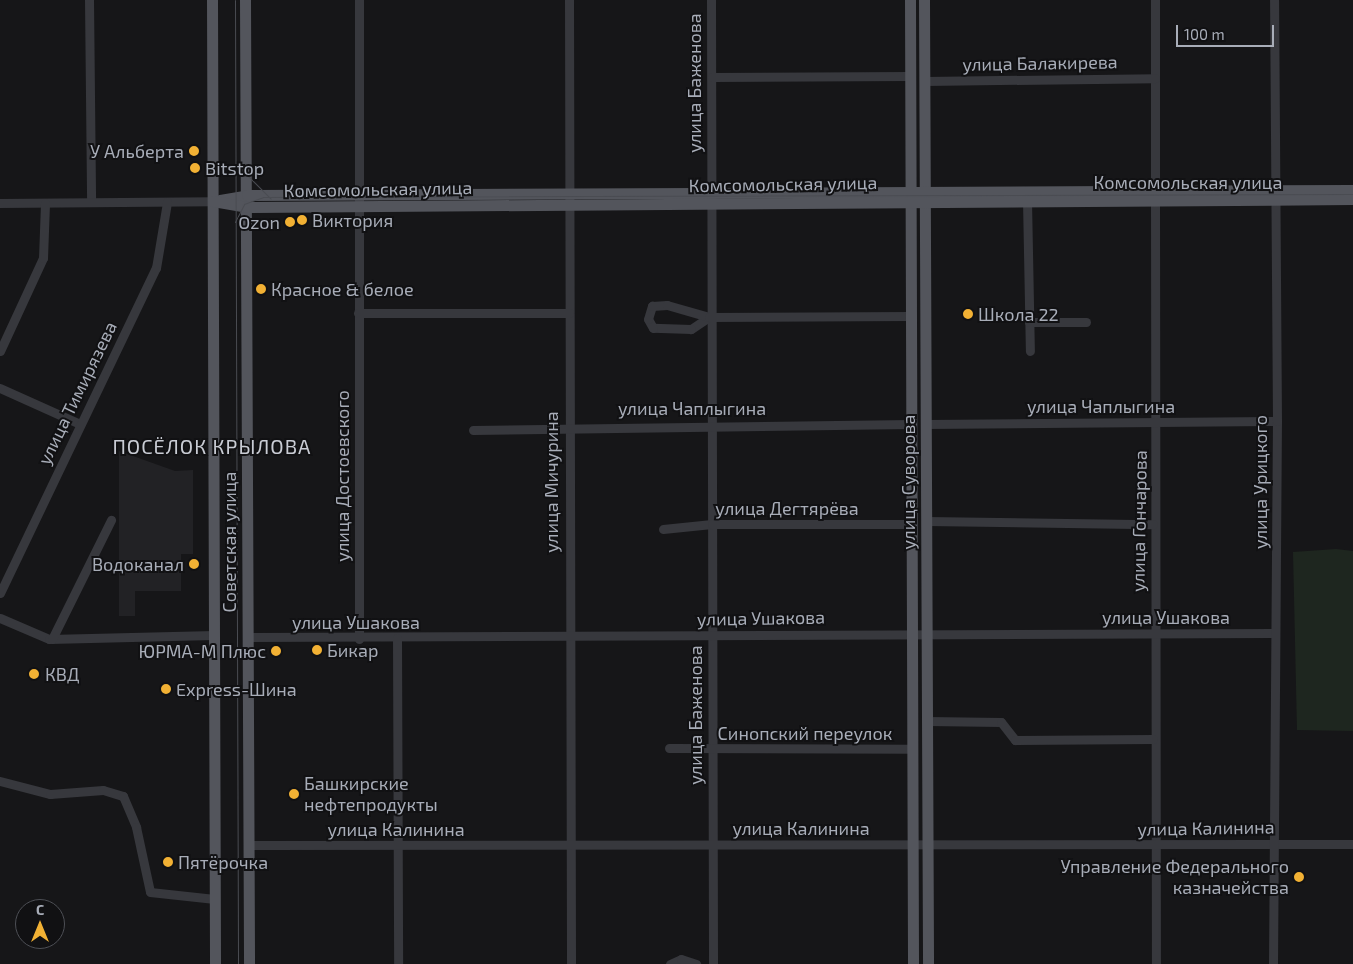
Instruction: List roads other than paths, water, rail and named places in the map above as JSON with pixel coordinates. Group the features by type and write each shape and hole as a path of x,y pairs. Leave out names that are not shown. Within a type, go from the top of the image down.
{"main road":[{"name":"Советская улица","path":"212,0 215,964"},
{"name":"Советская улица","path":"245,0 249,964"},
{"name":"улица Суворова","path":"910,0 913,964"},
{"name":"улица Суворова","path":"924,0 926,846 928,964"},
{"name":"Комсомольская улица","path":"1274,195 1353,190"},
{"name":"Комсомольская улица","path":"213,201 247,195 358,194 567,198 1274,195 1353,199"},
{"name":"Комсомольская улица","path":"925,195 1027,200 1155,195"},
{"name":"Комсомольская улица","path":"213,201 247,208 567,198"}],"street":[{"path":"89,0 91,202"},
{"name":"улица Достоевского","path":"359,0 357,206 359,639"},
{"name":"улица Мичурина","path":"569,0 567,637 571,964"},
{"name":"улица Баженова","path":"711,0 709,317 712,424 713,964"},
{"name":"улица Гончарова","path":"1155,0 1158,421 1153,524 1153,739 1156,845 1156,964"},
{"name":"улица Урицкого","path":"1273,964 1277,421 1274,0"},
{"path":"712,77 909,76"},
{"name":"улица Балакирева","path":"924,81 1155,78"},
{"path":"1027,200 1030,351"},
{"name":"Комсомольская улица","path":"0,203 213,201"},
{"name":"улица Тимирязева","path":"0,593 156,268 166,202"},
{"path":"0,350 43,258 45,203"},
{"path":"709,317 691,329 653,328 648,319 652,306 667,305 709,317 911,316"},
{"path":"358,313 568,313"},
{"path":"1029,322 1086,322"},
{"path":"0,388 80,424"},
{"name":"улица Чаплыгина","path":"926,424 1277,421"},
{"name":"улица Чаплыгина","path":"473,430 567,426 712,424 911,424"},
{"path":"52,639 111,520"},
{"path":"926,521 1153,524"},
{"name":"улица Дегтярёва","path":"663,529 712,524 912,524"},
{"path":"0,618 52,639 214,635"},
{"name":"улица Ушакова","path":"247,637 359,639 912,633 1275,633"},
{"path":"397,638 398,964"},
{"path":"927,721 1001,722 1015,740 1153,739"},
{"name":"Синопский переулок","path":"669,748 712,750 912,749"},
{"path":"0,781 50,794 103,790 123,796 136,826 150,892 215,899"},
{"name":"улица Калинина","path":"249,845 570,846 712,844 926,846 1353,844"},
{"path":"670,964 681,959 696,964"}],"tram line":[{"path":"235,0 238,964"},
{"path":"236,164 271,199"},
{"path":"235,222 244,204 263,197 1353,194"}],"place":[{"name":"У Альберта","path":"194,151"},
{"name":"Bitstop","path":"195,168"},
{"name":"Виктория","path":"302,220"},
{"name":"Ozon","path":"290,222"},
{"name":"Красное & белое","path":"261,289"},
{"name":"Школа 22","path":"968,314"},
{"name":"Водоканал","path":"194,564"},
{"name":"Бикар","path":"317,650"},
{"name":"ЮРМА-М Плюс","path":"276,651"},
{"name":"КВД","path":"34,674"},
{"name":"Express-Шина","path":"166,689"},
{"name":"Башкирские нефтепродукты","path":"294,794"},
{"name":"Пятёрочка","path":"168,862"},
{"name":"Управление Федерального казначейства","path":"1299,877"}],"district":[{"name":"ПОСЁЛОК КРЫЛОВА","path":"212,446"}]}
